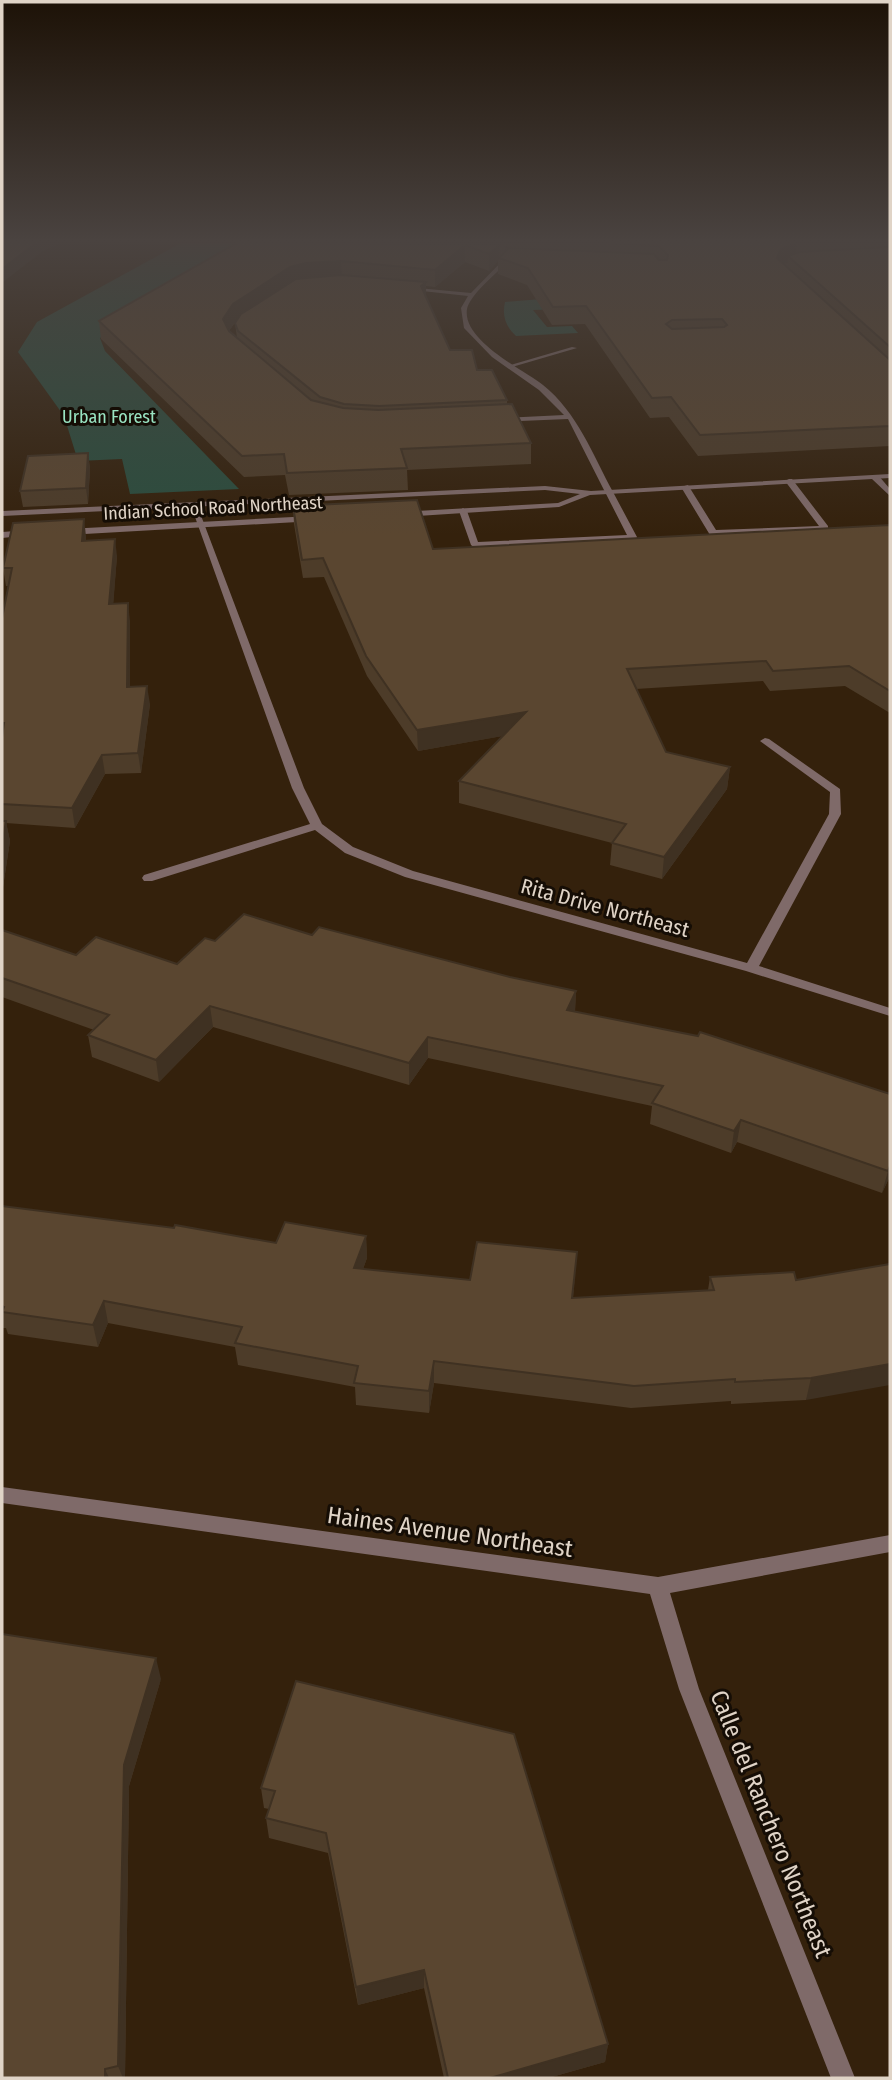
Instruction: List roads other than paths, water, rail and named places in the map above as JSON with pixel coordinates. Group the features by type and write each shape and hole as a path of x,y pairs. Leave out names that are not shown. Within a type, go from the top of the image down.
{"street":[{"path":"463,511 475,545 633,537 570,417 542,388 494,356 479,340"},
{"path":"510,366 574,348"},
{"path":"488,421 570,417"},
{"name":"Indian School Road Northeast","path":"2,514 545,488 591,493 890,476"},
{"path":"875,477 890,494"},
{"path":"685,487 713,533 825,528 789,481"},
{"name":"Indian School Road Northeast","path":"394,514 559,505 591,493"},
{"name":"Rita Drive Northeast","path":"193,505 298,788 317,826 349,850 409,874 751,968 890,1012"},
{"name":"Indian School Road Northeast","path":"55,532 326,518"},
{"path":"2,535 42,533"},
{"path":"751,968 835,814 836,791 765,741"},
{"path":"148,878 317,826"},
{"name":"Haines Avenue Northeast","path":"2,1494 658,1586 890,1543"},
{"name":"Calle del Ranchero Northeast","path":"658,1586 689,1689 843,2078"}],"park label":[{"name":"Urban Forest","path":"109,417"}]}
